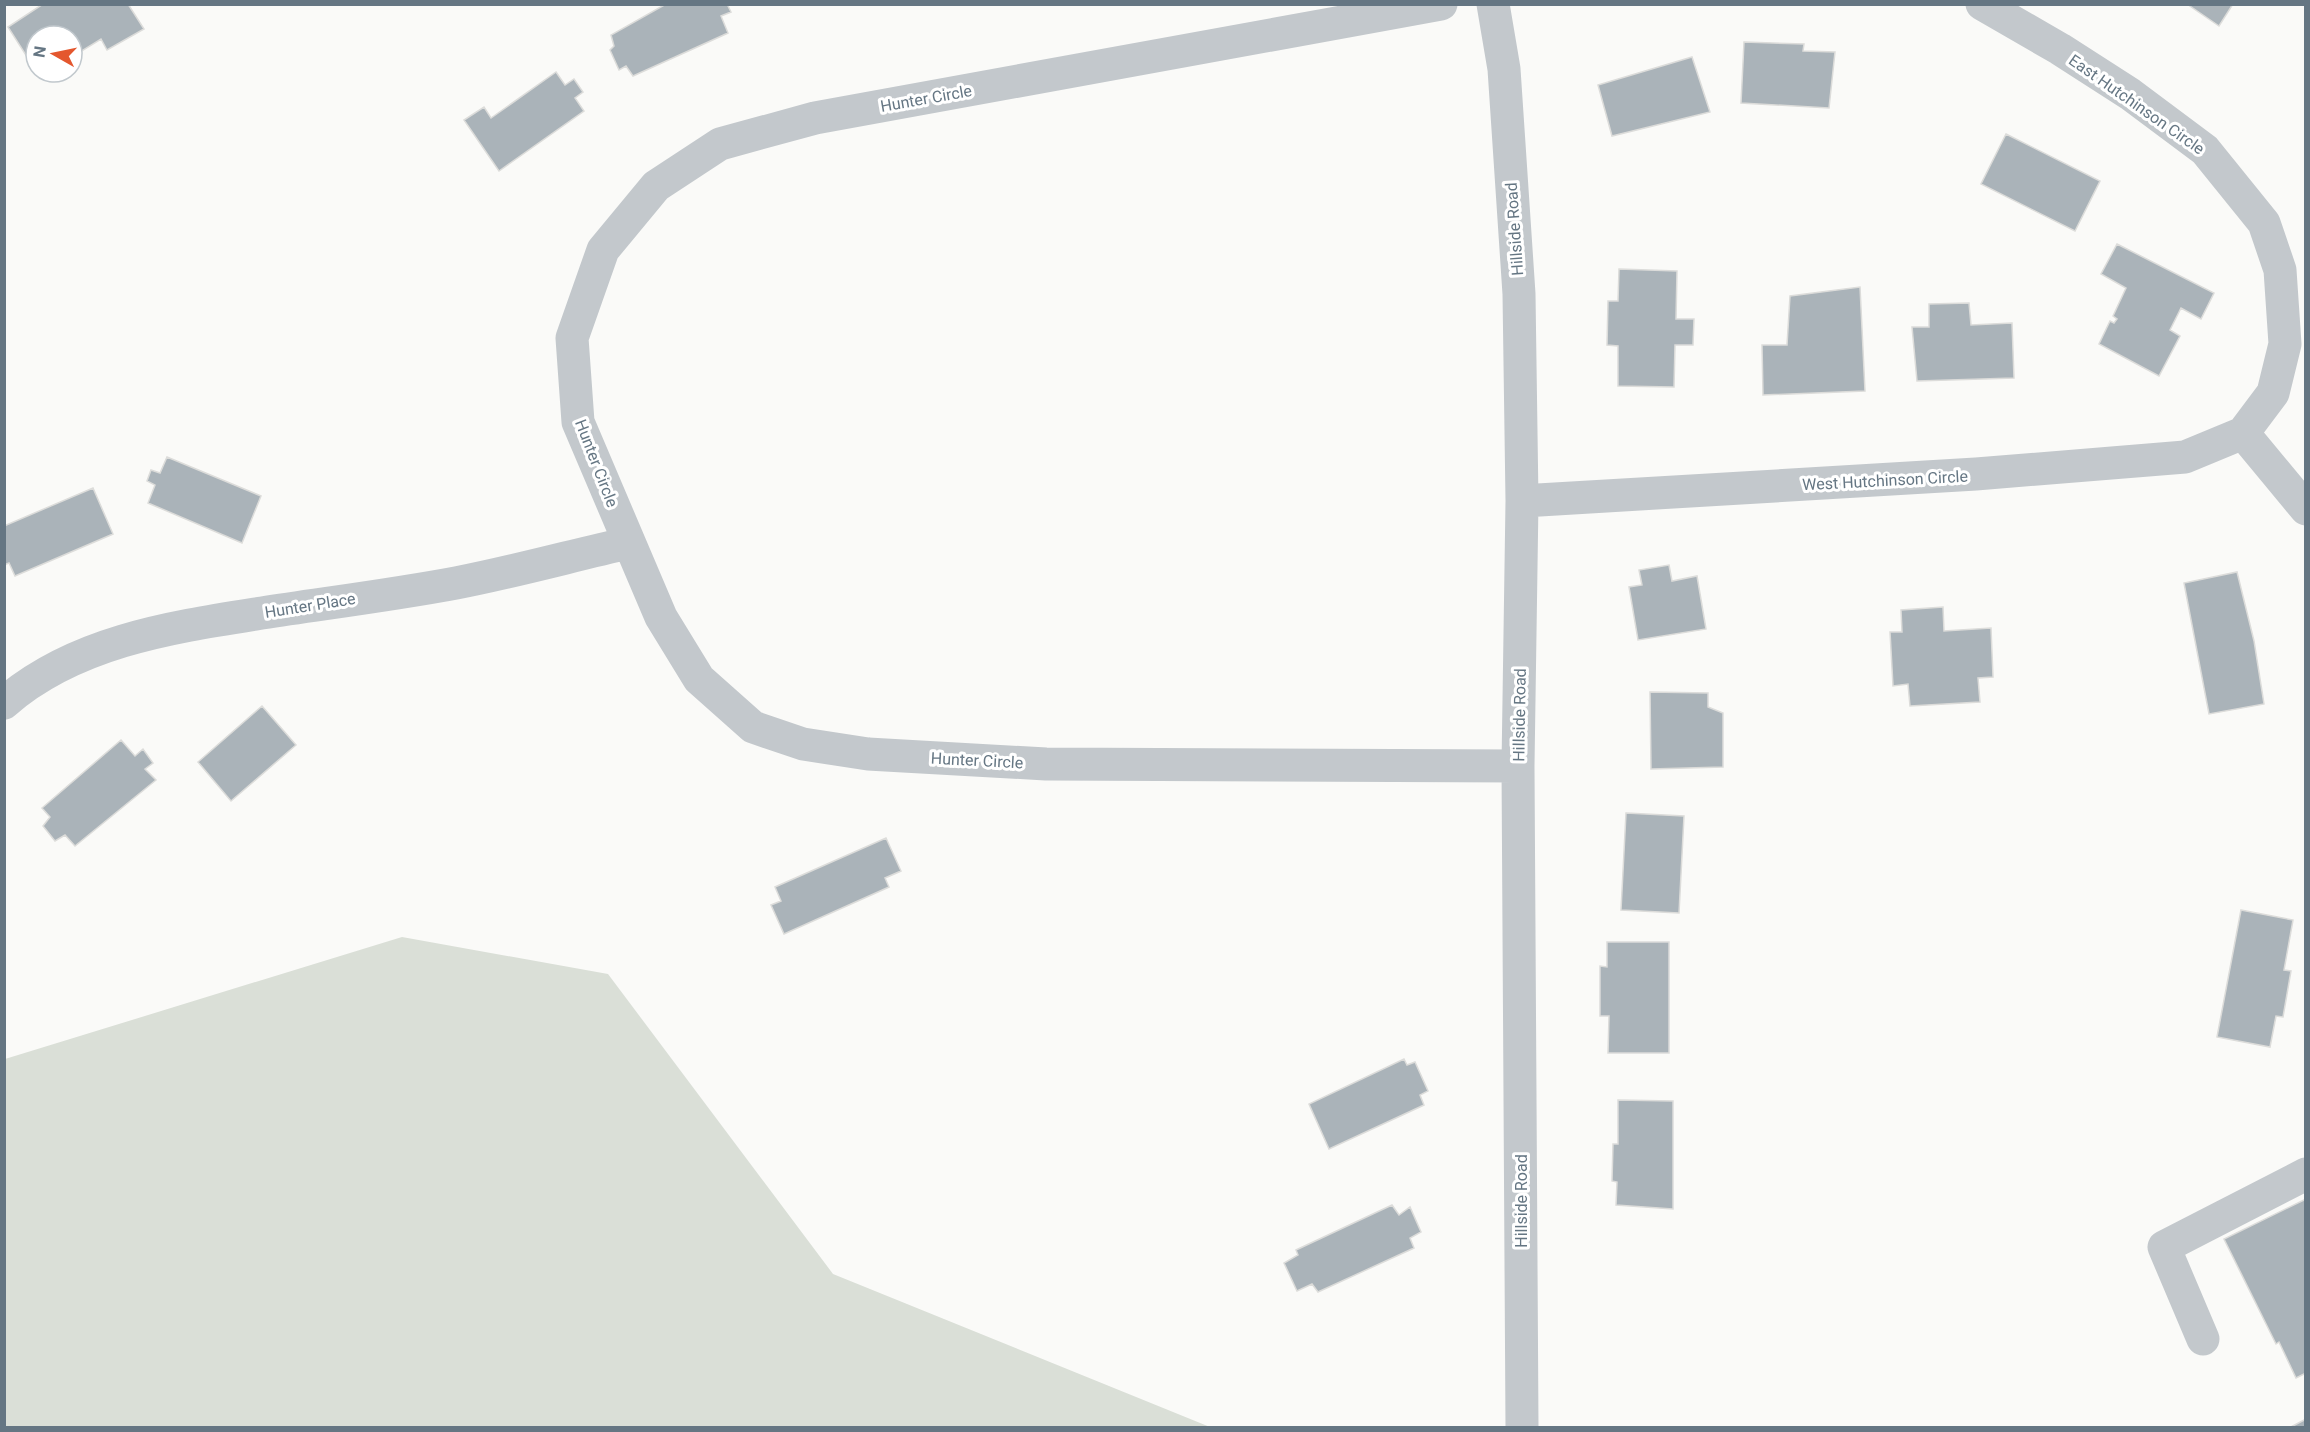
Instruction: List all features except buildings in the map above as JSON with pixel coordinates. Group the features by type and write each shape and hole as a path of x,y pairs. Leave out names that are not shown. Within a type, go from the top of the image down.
{"street":[{"name":"Hunter Circle","path":"1441,4 815,118 720,144 656,186 603,250 572,338 578,422 661,617 699,679 753,727 803,744 868,754 1046,764 1518,766"},
{"name":"Hillside Road","path":"1493,4 1504,69 1519,294 1522,501 1518,766 1522,1428"},
{"name":"East Hutchinson Circle","path":"1982,4 2110,81 2205,150 2264,223 2280,270 2285,344 2273,393 2243,434"},
{"name":"West Hutchinson Circle","path":"1522,501 1965,475 2185,457 2243,434"},
{"path":"2243,434 2306,509"},
{"name":"Hunter Place","path":"4,703 50,672 80,657 142,635 205,622 456,583 628,543"},
{"path":"2203,1339 2164,1247 2306,1174"}],"shaded area":[{"path":"402,937 608,974 833,1274 1210,1427 5,1427 5,1059"}]}
